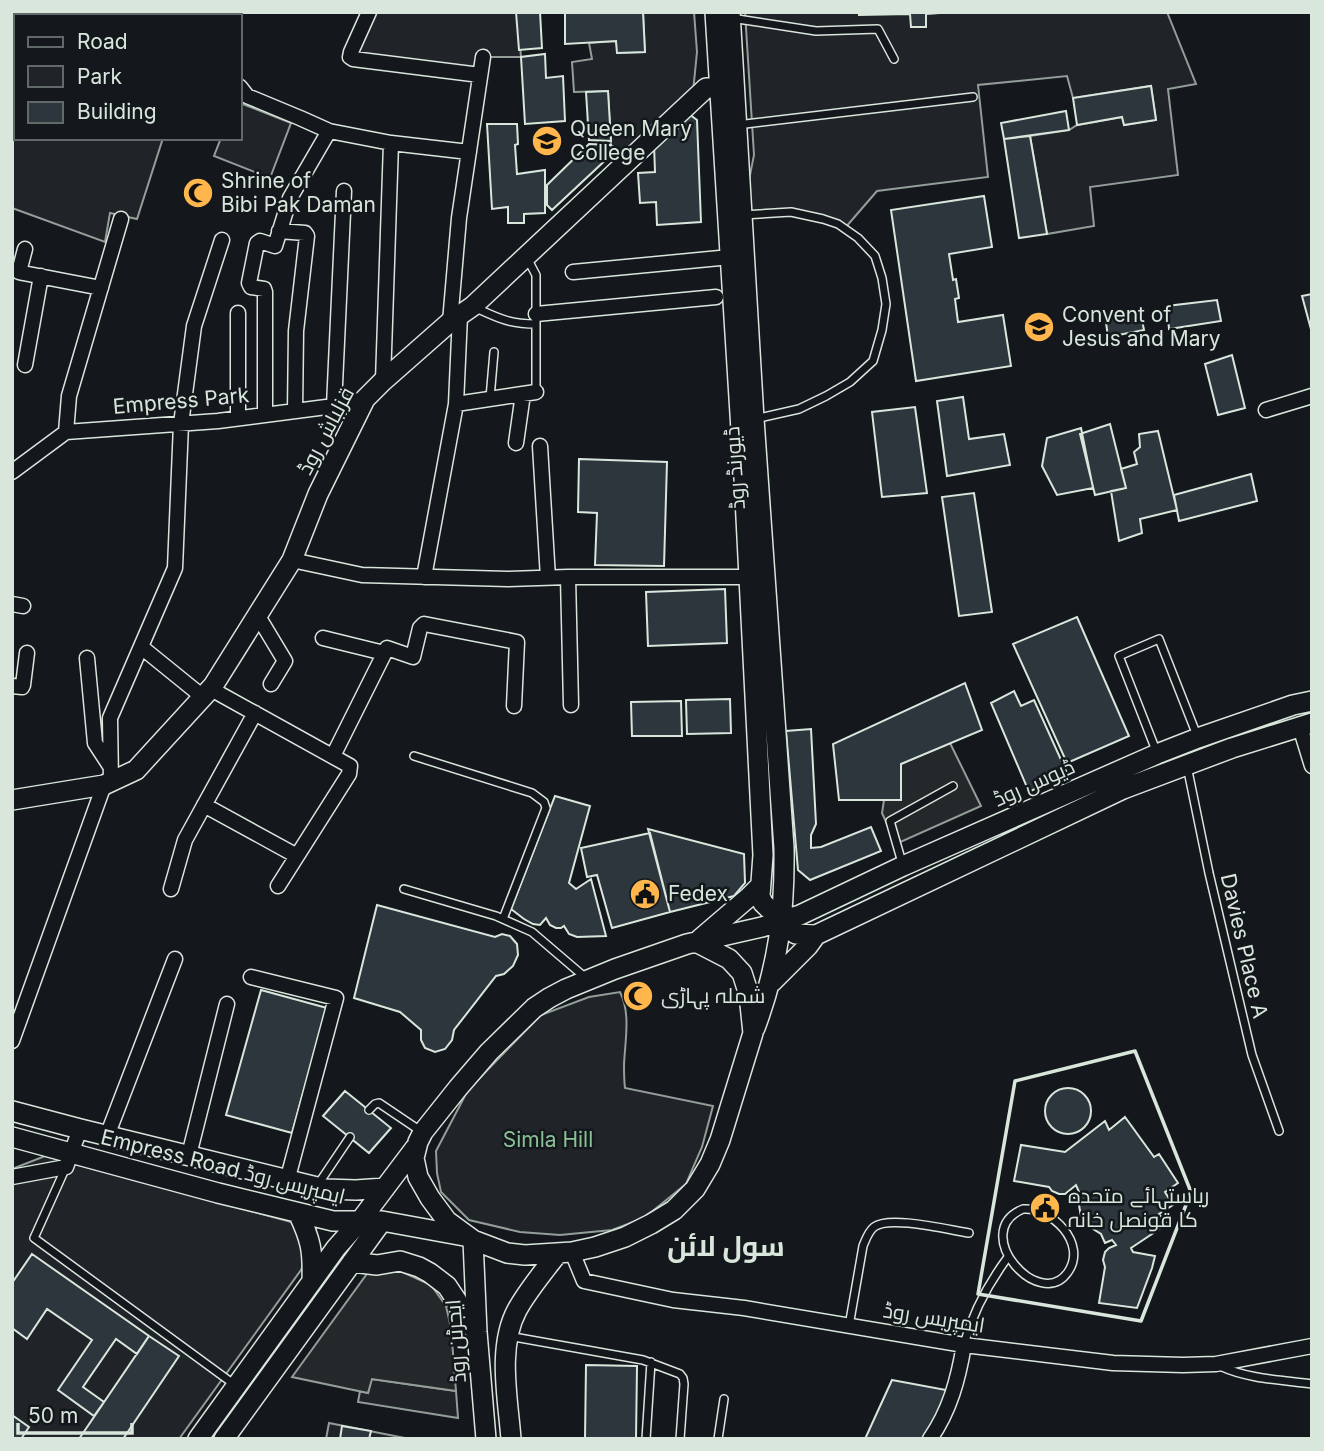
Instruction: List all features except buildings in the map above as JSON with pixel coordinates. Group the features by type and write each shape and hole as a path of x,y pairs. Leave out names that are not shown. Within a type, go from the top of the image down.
{"main road":[{"name":"ڈیورنڈ روڈ","path":"725,14 720,88 763,855 760,886"},
{"name":"ڈیورنڈ روڈ","path":"725,14 736,125 784,848 784,899 774,968 753,1033"},
{"name":"قزلباش روڈ","path":"12,800 109,778 136,769 207,693 258,616 292,560 318,494 365,399 526,256 706,88 720,88"},
{"name":"ڈیوس روڈ","path":"696,942 800,915 903,866 1157,754 1293,705 1312,701"},
{"name":"ڈیوس روڈ","path":"770,985 816,935 1123,789 1232,748 1306,725"},
{"path":"760,886 763,903 781,921 796,934 816,935"},
{"path":"198,1439 312,1281 347,1226 385,1188 458,1088 489,1052 534,1008 566,989 696,942 760,886"},
{"path":"419,1140 414,1158 416,1171 423,1187 447,1221 470,1238 507,1253 525,1255 595,1247 643,1228 674,1210 695,1189 710,1164 753,1033 749,995 742,973 729,959 696,942"},
{"name":"Empress Road ایمپریس روڈ","path":"12,1111 316,1187 342,1190 385,1188"},
{"name":"Empress Road ایمپریس روڈ","path":"12,1137 69,1160 218,1193 347,1226 382,1221 470,1238"},
{"path":"298,1213 313,1250 312,1281"},
{"path":"224,1439 382,1221"},
{"path":"347,1226 366,1243 389,1251 400,1261 419,1267 447,1286 457,1301 463,1318 477,1332"},
{"name":"ایجرٹن روڈ","path":"470,1238 486,1439"},
{"path":"511,1439 505,1352 508,1336 517,1310 565,1252"},
{"path":"352,1262 377,1265 400,1261"}],"street":[{"path":"369,12 349,57 481,75"},
{"path":"424,577 456,404 461,314 459,218 483,57"},
{"path":"242,90 250,98 329,131 391,143 469,152"},
{"path":"265,415 265,292 264,289 251,287 249,283 258,241 275,246 290,198 329,131"},
{"path":"383,381 391,143"},
{"path":"334,406 344,191"},
{"path":"14,467 66,432 69,396 121,219"},
{"path":"279,231 305,233 307,236 296,331 295,411"},
{"path":"12,1041 109,778 110,718 175,568 181,425 194,326 222,240"},
{"path":"24,249 19,272 101,288"},
{"path":"573,272 720,258"},
{"path":"25,365 41,276"},
{"path":"536,319 716,297"},
{"path":"237,313 238,418"},
{"path":"456,404 530,393 516,443"},
{"path":"1266,410 1312,396"},
{"name":"Empress Park","path":"66,432 181,425 334,406 365,399"},
{"path":"540,446 548,578"},
{"path":"292,560 362,575 508,579 749,578"},
{"path":"568,577 571,705"},
{"path":"258,616 285,661 271,684"},
{"path":"333,756 387,648 413,657 420,628 424,624 517,642 514,706"},
{"path":"323,638 384,653"},
{"path":"145,650 207,693 255,713 350,766 349,774 278,886"},
{"path":"12,686 23,685 27,653"},
{"path":"88,658 95,743 109,778"},
{"path":"171,889 185,840 255,713"},
{"path":"1306,725 1312,766"},
{"path":"204,805 297,856"},
{"path":"107,1136 175,959"},
{"path":"251,977 336,998 287,1181"},
{"path":"189,1156 227,1004"},
{"path":"12,1177 69,1160 80,1129"},
{"name":"ایمپریس روڈ","path":"565,1252 584,1281 673,1300 744,1308 964,1345 1112,1363 1183,1365 1216,1364 1312,1346"},
{"path":"930,1439 939,1426 956,1388 964,1345"}],"lane":[{"path":"725,14 816,31 878,29 894,59"},
{"path":"736,125 974,97"},
{"path":"742,215 791,212 838,224 858,238 875,256 886,303 873,361 850,382 799,409 754,419"},
{"path":"526,256 536,275 536,319 530,393"},
{"path":"461,314 498,318 516,324 536,319"},
{"path":"490,399 494,352"},
{"path":"1157,754 1119,656 1159,639 1198,738"},
{"path":"414,756 532,793 544,802 546,808 503,919"},
{"name":"Davies Place A","path":"1187,765 1209,873 1252,1055 1279,1131"},
{"path":"903,866 890,821 953,786"},
{"path":"404,889 503,919 532,932 588,980"},
{"path":"369,1110 379,1103 419,1140"},
{"path":"316,1187 350,1137"},
{"path":"69,1160 34,1238 236,1385"},
{"path":"1023,1209 1032,1209 1053,1219 1061,1226 1073,1246 1070,1269 1064,1277 1046,1284 1036,1282 1008,1257 1002,1237 1004,1228 1012,1215 1023,1209"},
{"path":"849,1326 863,1246 875,1226 883,1222 898,1222 969,1233"},
{"path":"964,1345 974,1313 1008,1257"},
{"path":"508,1336 651,1363 680,1374 683,1378 680,1439"},
{"path":"646,1439 651,1363"},
{"path":"1216,1364 1256,1377 1312,1384"},
{"path":"718,1439 724,1399"}],"green space":[{"path":"369,12 517,12 521,57 483,57 480,75 351,52"},
{"path":"643,12 694,12 697,52 692,102 632,158 611,145 608,91 574,92 572,62 592,59 589,43 616,41 618,53 645,52"},
{"path":"745,12 1167,12 1196,84 1168,89 1178,175 1090,187 1094,226 1047,234 1030,136 1122,117 1125,125 1156,120 1151,86 1073,98 1067,76 978,85 988,177 877,191 845,228 791,212 742,215 754,155"},
{"path":"14,52 14,140 162,140 137,219 110,213 105,242 12,208"},
{"path":"242,104 291,123 270,178 214,156 220,140 242,140"},
{"name":"Simla Hill","path":"620,992 626,1018 625,1088 713,1106 702,1147 686,1184 644,1218 612,1230 560,1235 520,1232 469,1220 441,1192 436,1151 468,1090 541,1015 589,997"},
{"path":"45,1156 295,1223 308,1252 301,1270 179,1439 12,1439 12,1169"},
{"path":"371,1379 456,1391 458,1418 358,1402 360,1391 368,1393"},
{"path":"329,1423 410,1439 326,1439"}],"shaded area":[{"path":"950,743 981,806 896,844 882,813 884,800 901,800 901,764"},
{"path":"398,1270 431,1285 446,1306 451,1328 456,1391 372,1379 368,1393 292,1377 369,1271"}],"wall":[{"path":"1135,1051 1191,1192 1141,1321 978,1294 1015,1081 1135,1051"}],"place":[{"name":"Queen Mary College","path":"547,141"},
{"name":"Shrine of Bibi Pak Daman","path":"198,193"},
{"name":"Convent of Jesus and Mary","path":"1039,327"},
{"name":"Fedex","path":"645,894"},
{"name":"شملہ پہاڑی","path":"638,996"},
{"name":"ریاستہائے متحدہ کا قونصل خانہ","path":"1045,1208"}],"district":[{"name":"سول لائن","path":"726,1246"}]}
